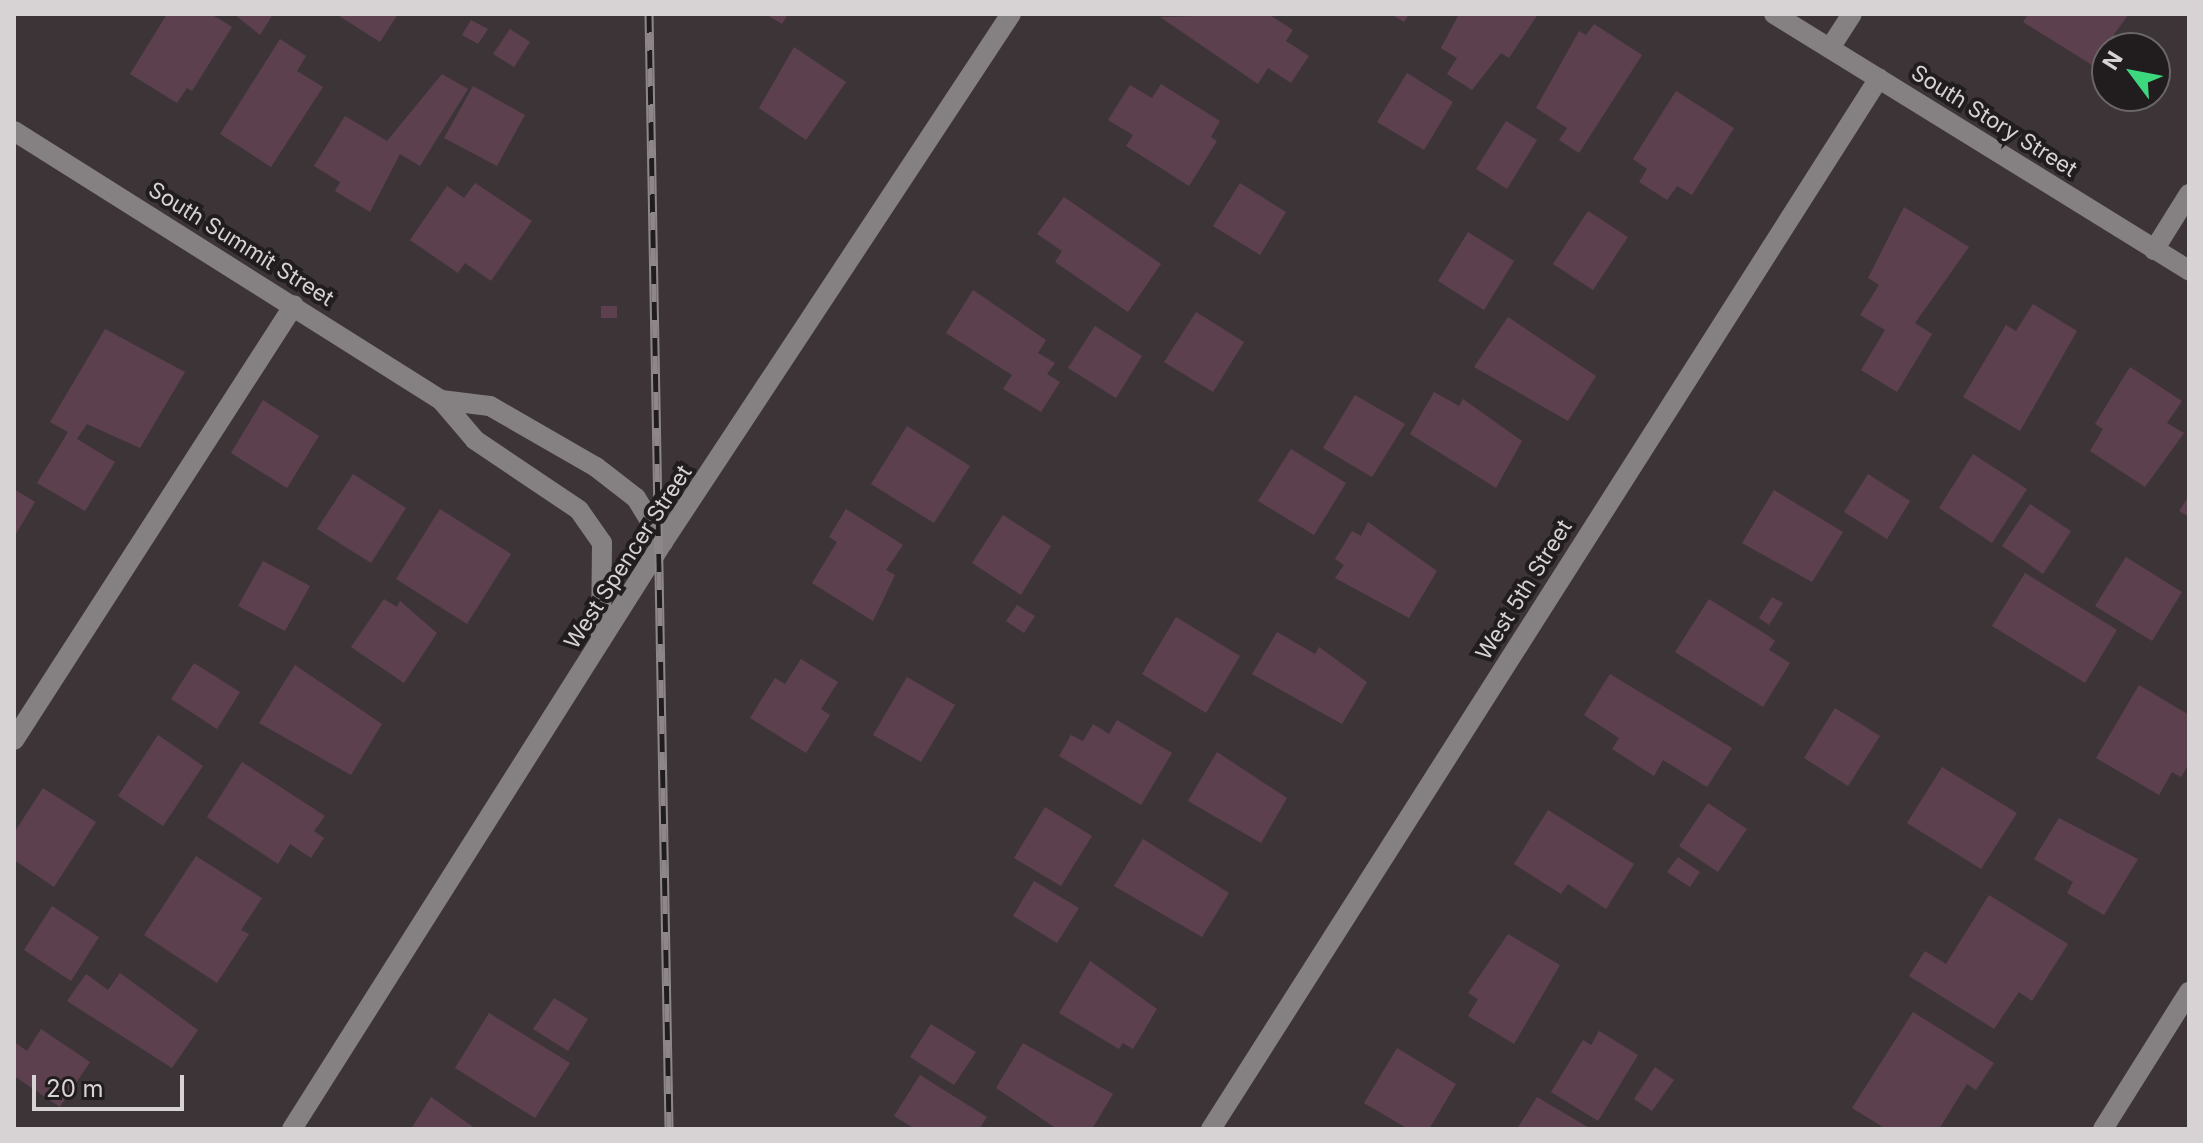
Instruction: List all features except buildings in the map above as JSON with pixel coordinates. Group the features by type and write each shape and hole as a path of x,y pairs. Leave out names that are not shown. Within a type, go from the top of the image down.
{"street":[{"name":"West Spencer Street","path":"292,1129 663,542 1011,14"},
{"name":"South Story Street","path":"1774,14 2189,270"},
{"path":"1830,48 1852,14"},
{"name":"West 5th Street","path":"1211,1129 1879,78"},
{"name":"South Summit Street","path":"14,131 441,400 475,440 594,526 605,561 601,643"},
{"path":"2154,250 2189,194"},
{"path":"14,740 294,305"},
{"name":"South Summit Street","path":"441,400 490,406 596,467 636,498 663,542"},
{"path":"2103,1129 2189,992"}],"railway":[{"path":"649,14 669,1129"}]}
